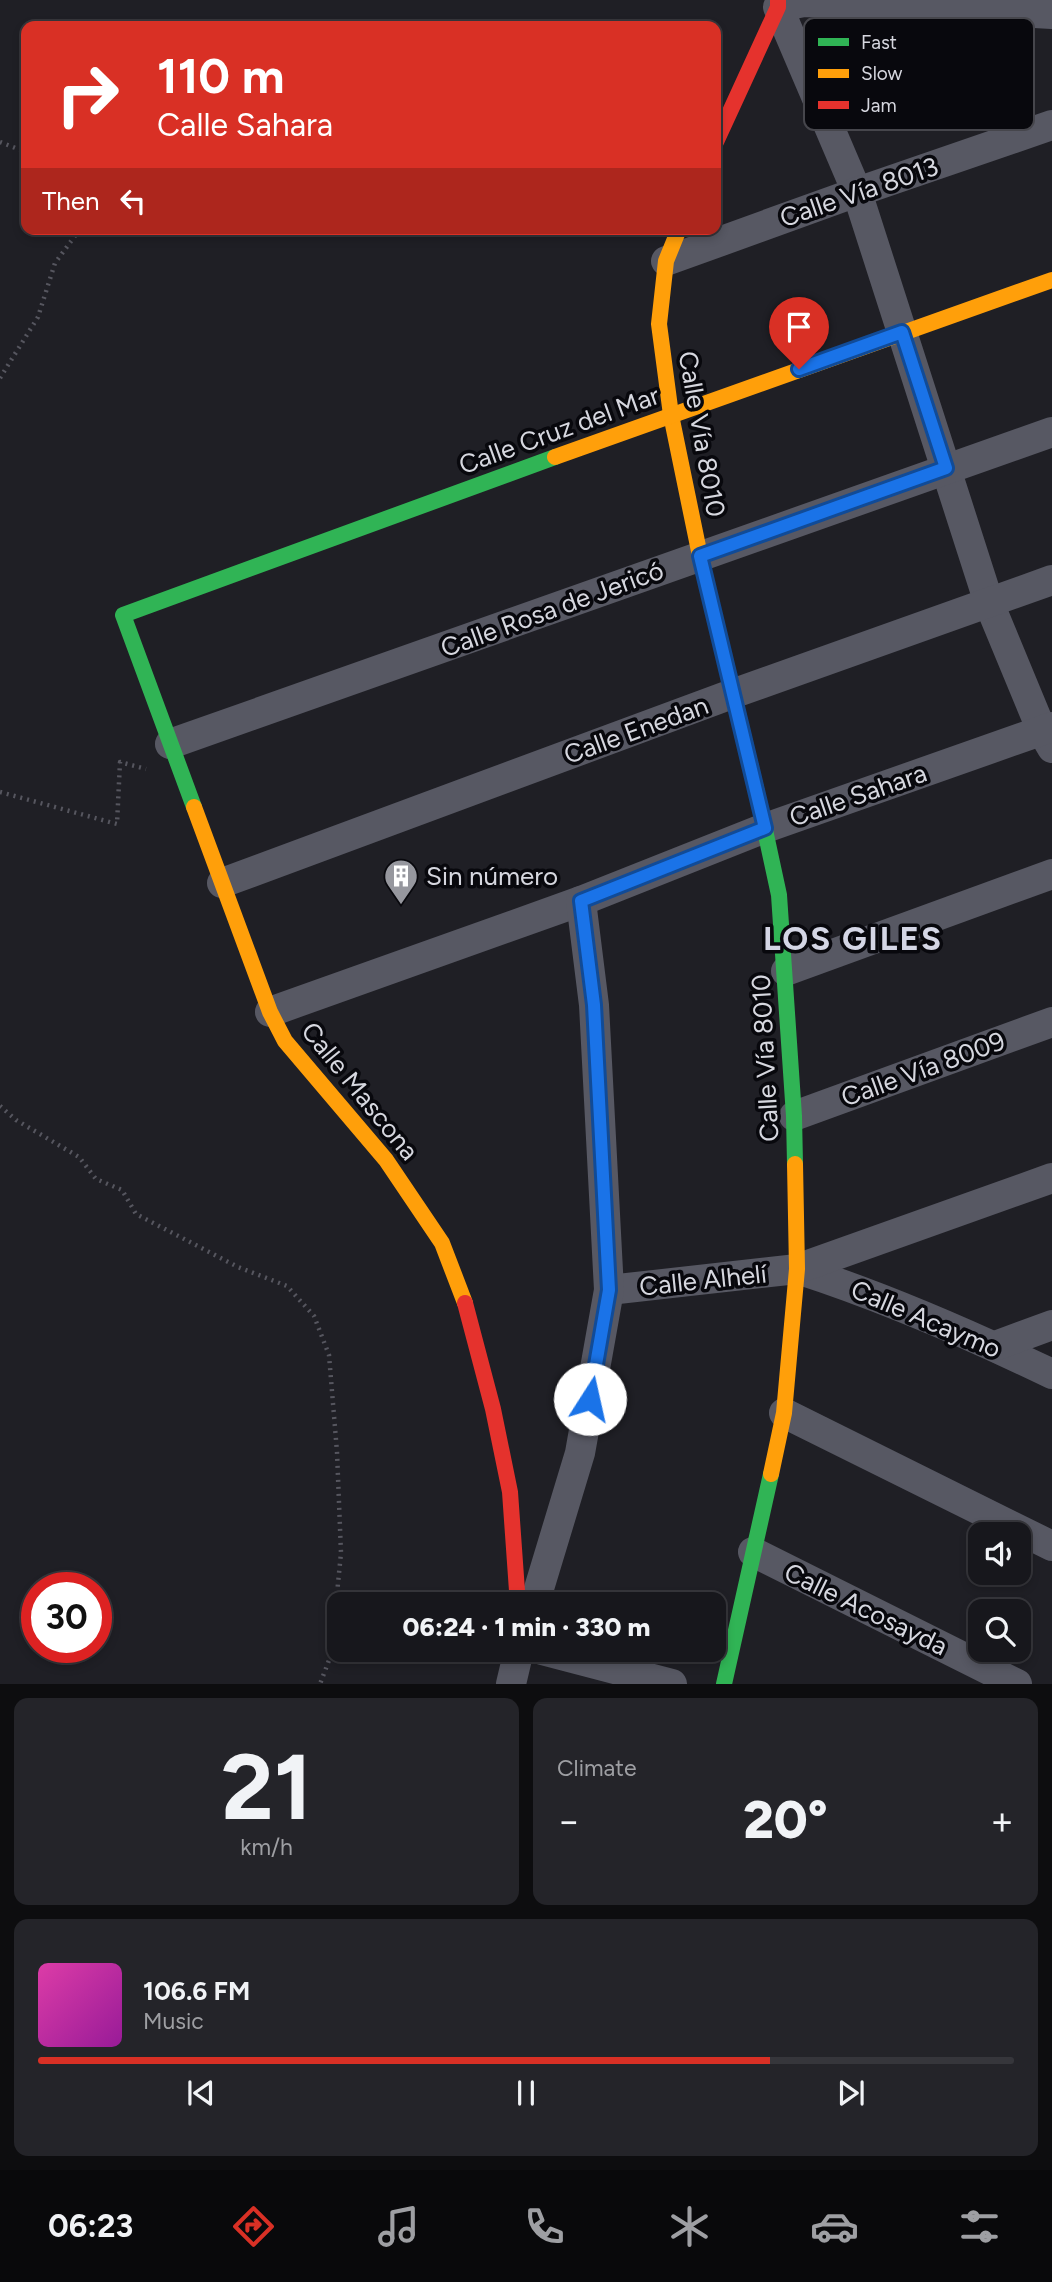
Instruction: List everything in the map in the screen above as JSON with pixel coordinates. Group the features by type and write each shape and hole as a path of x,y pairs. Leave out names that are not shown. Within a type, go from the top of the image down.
{"street":[{"path":"778,3 1006,5 1052,14"},
{"path":"721,131 778,3"},
{"path":"778,3 804,65"},
{"name":"Calle Vía 8013","path":"666,261 1052,125"},
{"path":"831,130 857,192 989,603 1049,735"},
{"name":"Calle Vía 8010","path":"676,235 666,261 659,324 671,415 700,556 779,895 794,1116 797,1269 784,1413 724,1684"},
{"name":"Calle Cruz del Mar","path":"123,615 671,415 1052,280"},
{"name":"Calle Rosa de Jericó","path":"174,753 700,556 1052,432"},
{"name":"Calle Enedan","path":"222,883 732,694 1052,580"},
{"name":"Calle Mascona","path":"123,615 270,1012 285,1041 386,1160 442,1243 468,1311 493,1409 508,1480 517,1592"},
{"name":"Calle Sahara","path":"270,1012 581,901 765,828 1049,735"},
{"path":"786,971 1052,874"},
{"path":"538,1592 580,1453 609,1290 594,1005 581,901"},
{"name":"Calle Vía 8009","path":"794,1116 1052,1022"},
{"path":"797,1269 1052,1178"},
{"name":"Calle Alhelí","path":"609,1290 797,1269"},
{"name":"Calle Acaymo","path":"797,1269 848,1285 995,1346 1052,1374"},
{"path":"995,1346 1052,1325"},
{"path":"784,1413 1052,1546"},
{"name":"Calle Acosayda","path":"753,1552 1017,1684"},
{"path":"511,1684 516,1662"},
{"path":"588,1662 672,1684"}],"path":[{"path":"0,142 21,150"},
{"path":"0,378 38,317 55,263 76,235"},
{"path":"0,792 117,824 120,762 152,771 174,753"},
{"path":"0,1106 16,1120 79,1157 96,1179 122,1190 136,1214 238,1267 287,1286 314,1316 329,1354 341,1553 331,1655 320,1684"}],"traffic: fast":[{"path":"194,807 123,615 555,457"},
{"path":"757,793 779,895 795,1164"},
{"path":"724,1684 771,1474"}],"traffic: slow":[{"path":"677,235 666,261 659,324 671,415 700,556 757,793"},
{"path":"555,457 1052,280"},
{"path":"194,807 270,1012 285,1041 386,1160 442,1243 465,1303"},
{"path":"771,1474 784,1413 797,1269 795,1164"}],"traffic: jam":[{"path":"721,131 778,7 778,0"},
{"path":"465,1303 493,1409 510,1492 517,1592"}],"place":[{"name":"Sin número","path":"401,906"}],"district":[{"name":"LOS GILES","path":"853,938"}],"route":[{"path":"590,1399 609,1290 594,1005 581,901 765,828 700,556 946,468 902,332 799,369"}]}
